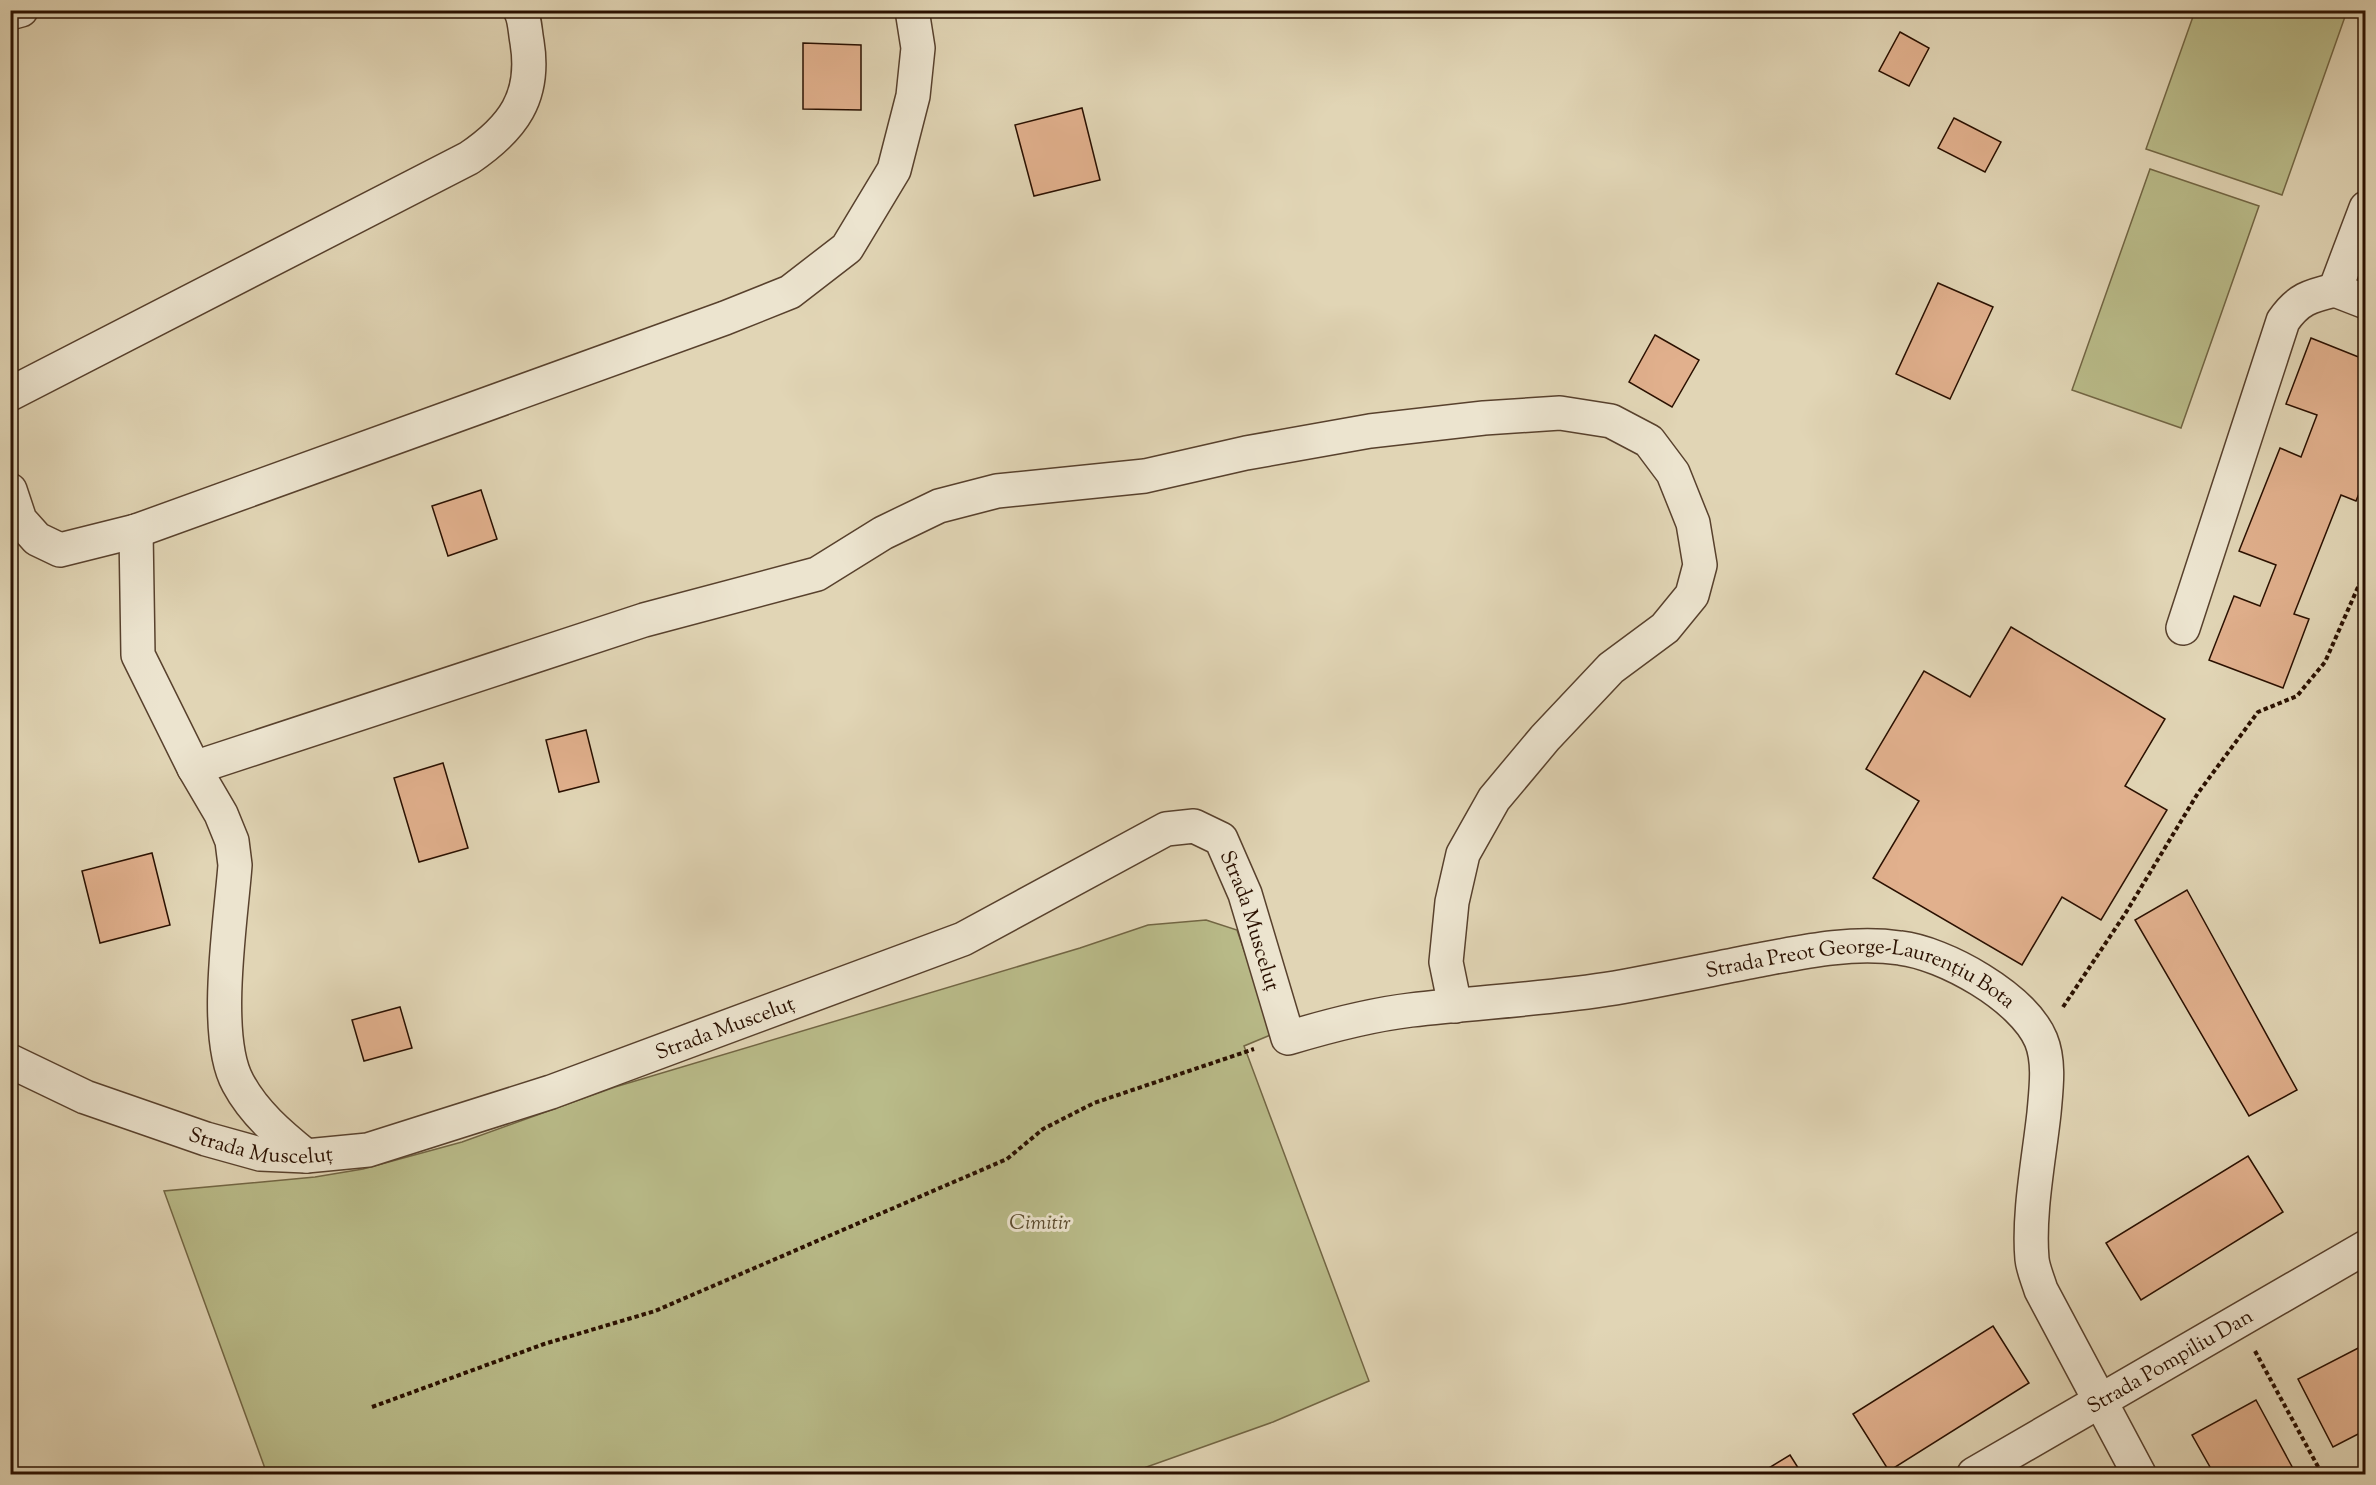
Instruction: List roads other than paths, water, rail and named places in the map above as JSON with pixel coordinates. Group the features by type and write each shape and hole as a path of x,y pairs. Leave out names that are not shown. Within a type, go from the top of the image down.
{"street":[{"path":"10,13 21,10"},
{"path":"10,394 470,158 499,138 525,99 530,58 520,10"},
{"path":"10,490 20,520 37,539 60,550 136,531 702,327 790,292 847,248 894,170 913,96 918,48 912,10"},
{"path":"2335,290 2366,208"},
{"path":"2183,628 2283,321 2293,306 2311,296 2335,290 2366,302"},
{"path":"194,768 644,620 817,574 883,533 939,506 997,491 1145,476 1246,453 1347,435 1484,417 1560,413 1611,421 1649,441 1673,473 1693,523 1700,565 1692,595 1665,628 1611,668 1545,738 1489,808 1463,854 1452,902 1446,962 1455,1006"},
{"path":"136,531 138,655 194,768 221,814 232,841 235,865 224,1013 226,1048 237,1082 257,1111 306,1156"},
{"name":"Strada Musceluț","path":"10,1061 85,1097 206,1139 260,1154 306,1156 368,1150 540,1096 963,939 1166,829 1194,826 1221,839 1245,894 1288,1038"},
{"name":"Strada Preot George-Laurențiu Bota","path":"1288,1038 1344,1022 1409,1010 1524,1001 1614,988 1806,951 1857,945 1903,948 1961,968 1994,987 2024,1013 2041,1040 2046,1065 2046,1093 2032,1225 2032,1262 2041,1290 2139,1474"},
{"name":"Strada Pompiliu Dan","path":"1974,1474 2239,1322 2366,1246"}],"park label":[{"name":"Cimitir","path":"1040,1222"}]}
